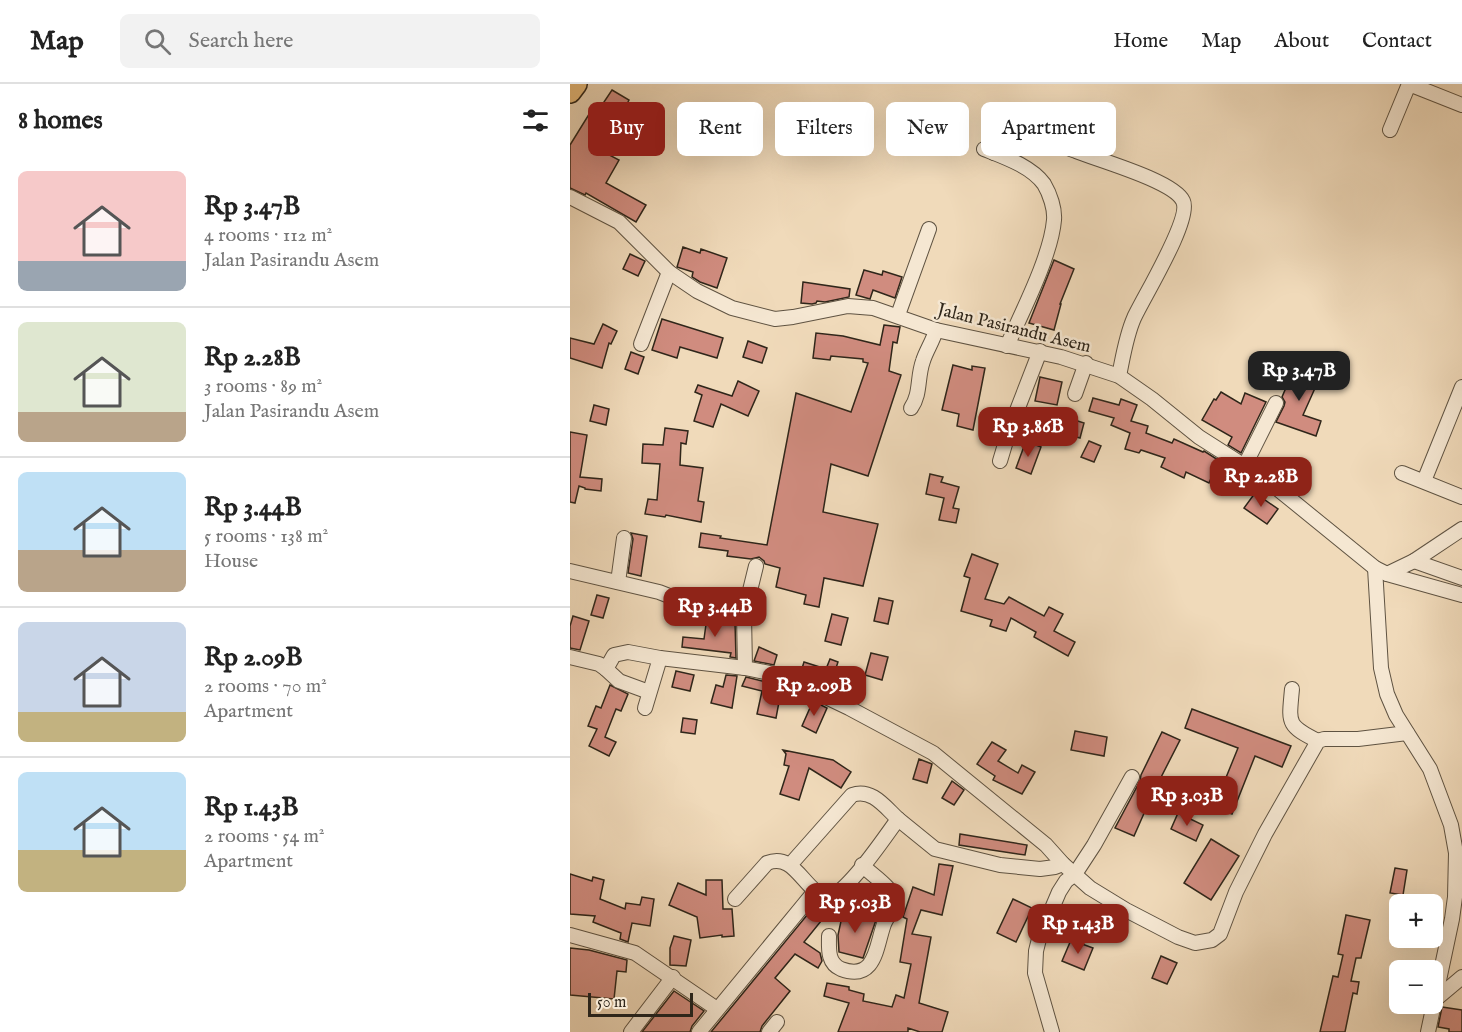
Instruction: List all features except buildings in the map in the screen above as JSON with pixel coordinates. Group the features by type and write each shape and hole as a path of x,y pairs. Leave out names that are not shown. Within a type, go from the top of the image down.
{"main road":[{"path":"570,92 576,84"}],"street":[{"path":"1390,130 1409,84 1462,105"},
{"path":"1007,346 1034,284 1049,242 1054,218 1051,200 1043,183 1020,165 989,151 1012,126 1017,124 1075,151 1160,183 1183,199 1184,209 1175,239 1128,333 1119,376"},
{"name":"Jalan Pasirandu Asem","path":"570,197 619,222 669,272 697,291 732,308 765,318 785,319 860,305 898,315 936,330 1040,351 1086,363 1119,376 1199,437 1245,465 1381,571"},
{"path":"898,315 928,229"},
{"path":"642,344 669,272"},
{"path":"911,408 916,401 923,359 932,345 936,330"},
{"path":"1000,461 1009,430 1040,351"},
{"path":"1075,394 1086,363"},
{"path":"1424,481 1462,387"},
{"path":"1245,465 1276,403"},
{"path":"1402,473 1462,497"},
{"path":"1381,571 1414,561 1462,529"},
{"path":"618,582 624,538"},
{"path":"1414,561 1462,578"},
{"path":"745,668 744,615 756,566"},
{"path":"570,571 659,592 695,606 744,615"},
{"path":"1381,571 1462,595"},
{"path":"1381,571 1382,668 1387,694 1407,734 1430,769 1451,825 1456,853 1455,897 1443,961"},
{"path":"606,669 614,655 621,652 745,668 780,675 849,708 933,753 1046,845 1063,864 1107,900 1178,937 1195,943 1212,940 1220,934 1236,892 1265,834 1318,741 1407,734"},
{"path":"570,657 599,664 619,681 649,692"},
{"path":"645,708 660,658"},
{"path":"1292,689 1289,717 1293,726 1301,733 1318,741"},
{"path":"1052,1032 1037,984 1038,939 1059,892 1066,881 1075,874 1132,777"},
{"path":"790,865 852,795 863,792 870,794 934,849 1000,866 1040,869 1063,864"},
{"path":"735,899 767,863 775,860 790,865 815,891 830,898 842,890 898,819"},
{"path":"830,936 830,956 836,966 855,971 864,969 872,963 884,924 896,904 895,897 887,887 862,866"},
{"path":"699,1032 815,891"},
{"path":"570,935 635,953 673,977 717,1010"},
{"path":"631,1032 673,977"},
{"path":"1443,993 1462,977"},
{"path":"1428,1032 1432,1014"}]}
